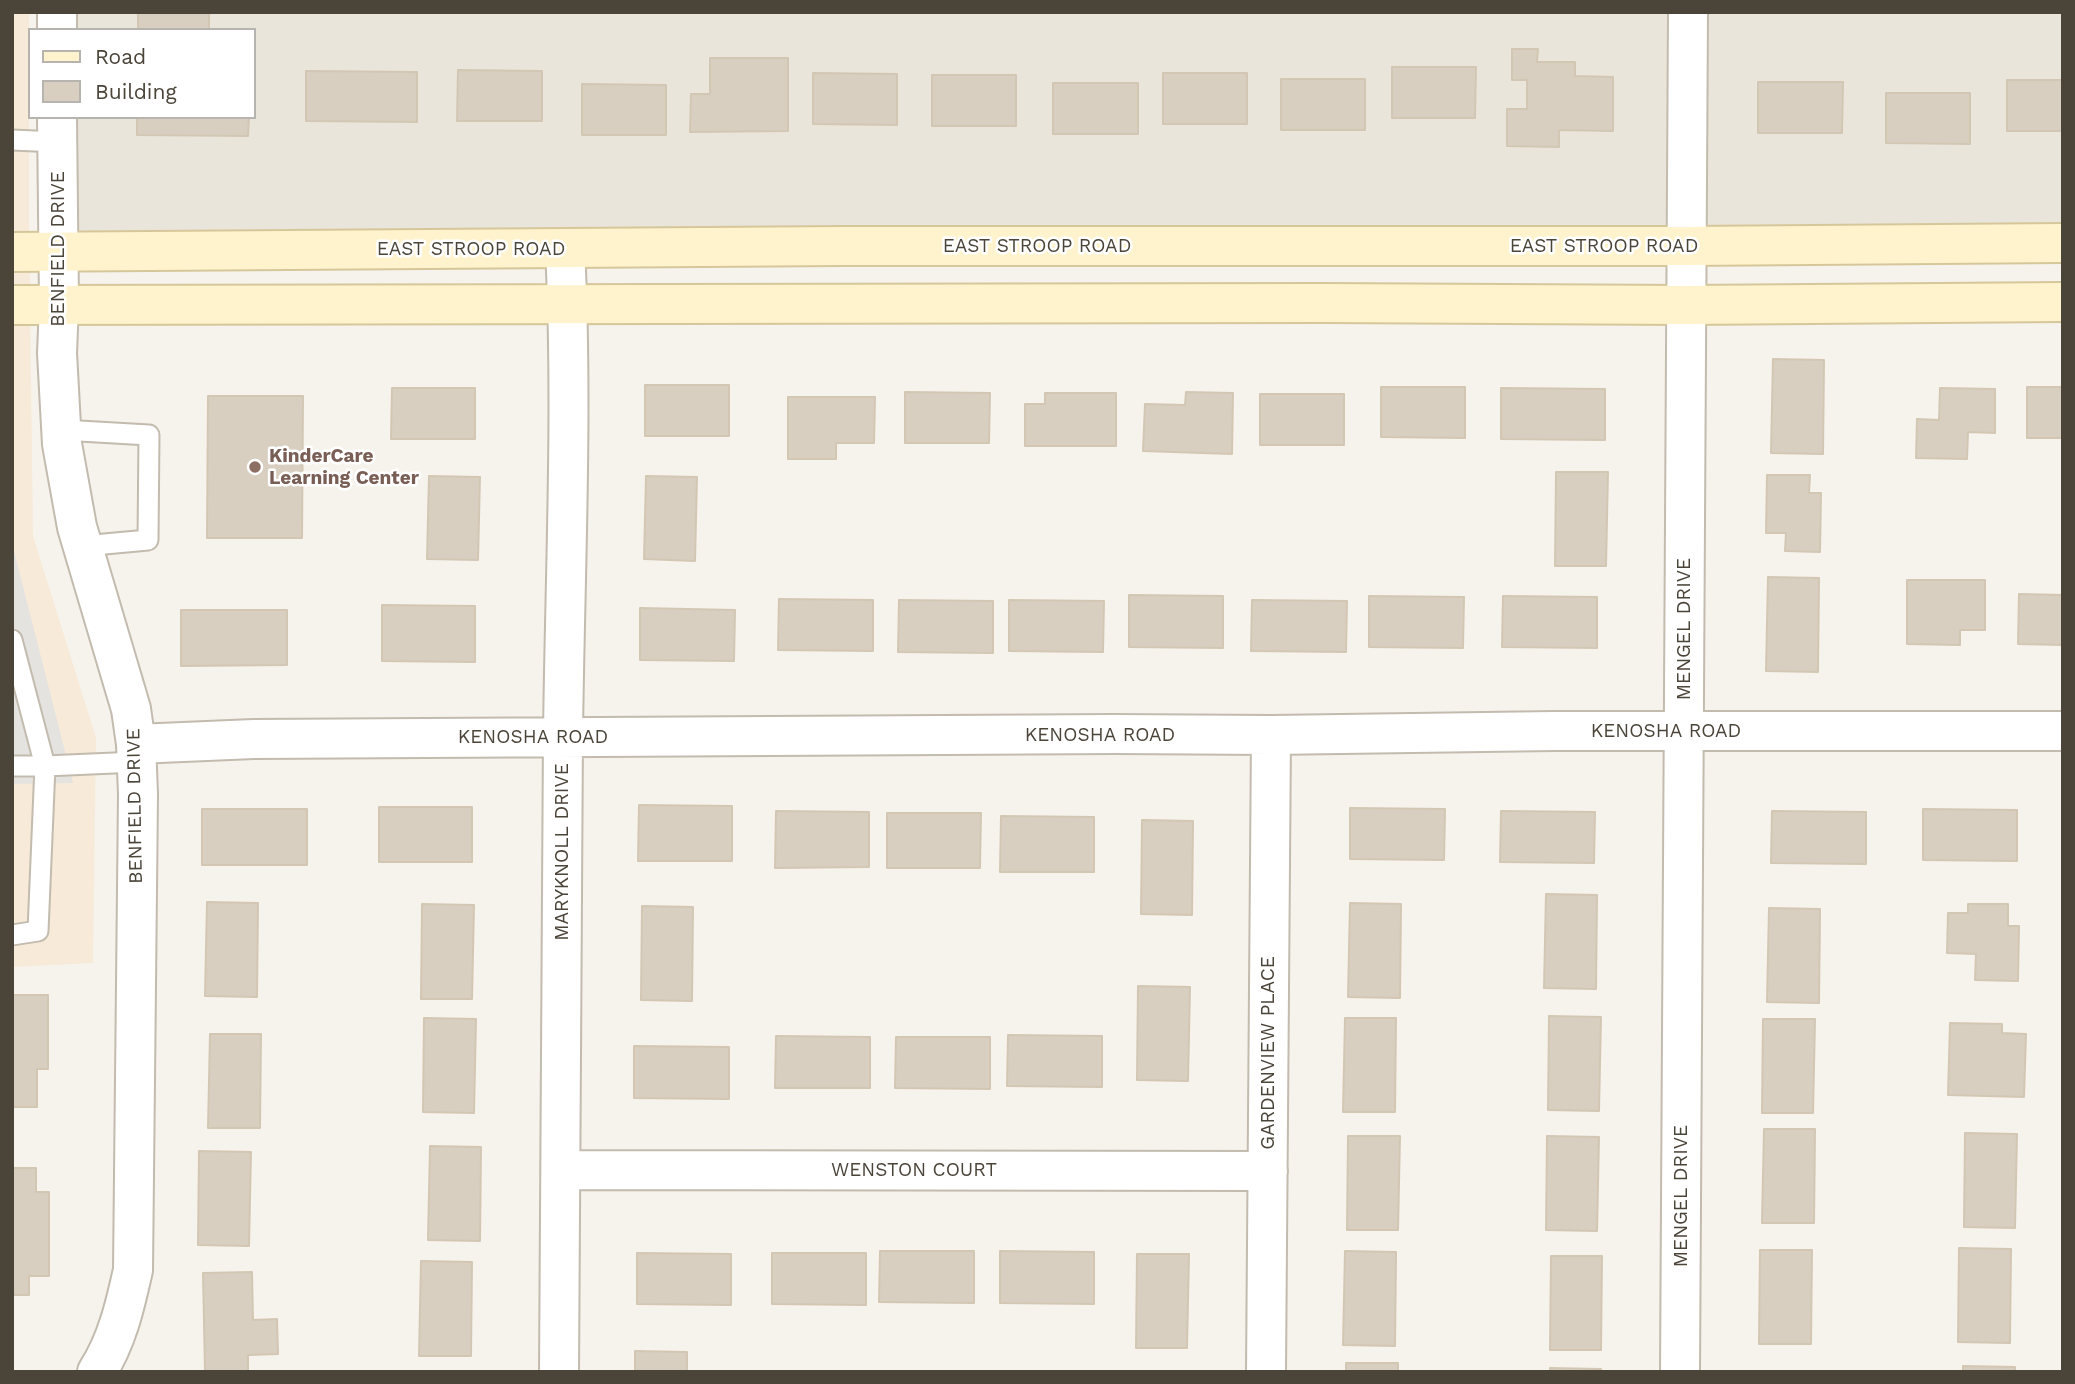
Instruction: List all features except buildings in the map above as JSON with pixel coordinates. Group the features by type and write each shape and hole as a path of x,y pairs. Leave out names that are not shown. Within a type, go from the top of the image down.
{"main road":[{"name":"EAST STROOP ROAD","path":"12,252 2063,243"},
{"path":"12,304 1686,305 2063,302"}],"street":[{"name":"MENGEL DRIVE","path":"1680,1372 1688,12"},
{"name":"BENFIELD DRIVE","path":"57,130 57,353 61,430 77,527 131,709 137,753 133,1270 123,1317 97,1372"},
{"name":"MARYKNOLL DRIVE","path":"559,1372 568,305 565,248"},
{"name":"KENOSHA ROAD","path":"137,753 254,738 2063,731"},
{"name":"GARDENVIEW PLACE","path":"1266,1372 1271,735"},
{"name":"WENSTON COURT","path":"561,1170 1268,1171"}],"lane":[{"path":"12,140 57,130"},
{"path":"61,430 149,435 148,540 83,546"},
{"path":"12,640 46,765 38,931 12,935"},
{"path":"12,766 46,765 137,753"}],"shaded area":[{"path":"12,12 29,12 33,536 96,738 93,963 12,967"},
{"path":"57,12 2063,12 2063,239 58,252 58,119 256,119 256,28 57,28"},
{"path":"12,543 73,783 12,784"}],"place":[{"name":"KinderCare Learning Center","path":"255,467"}]}
